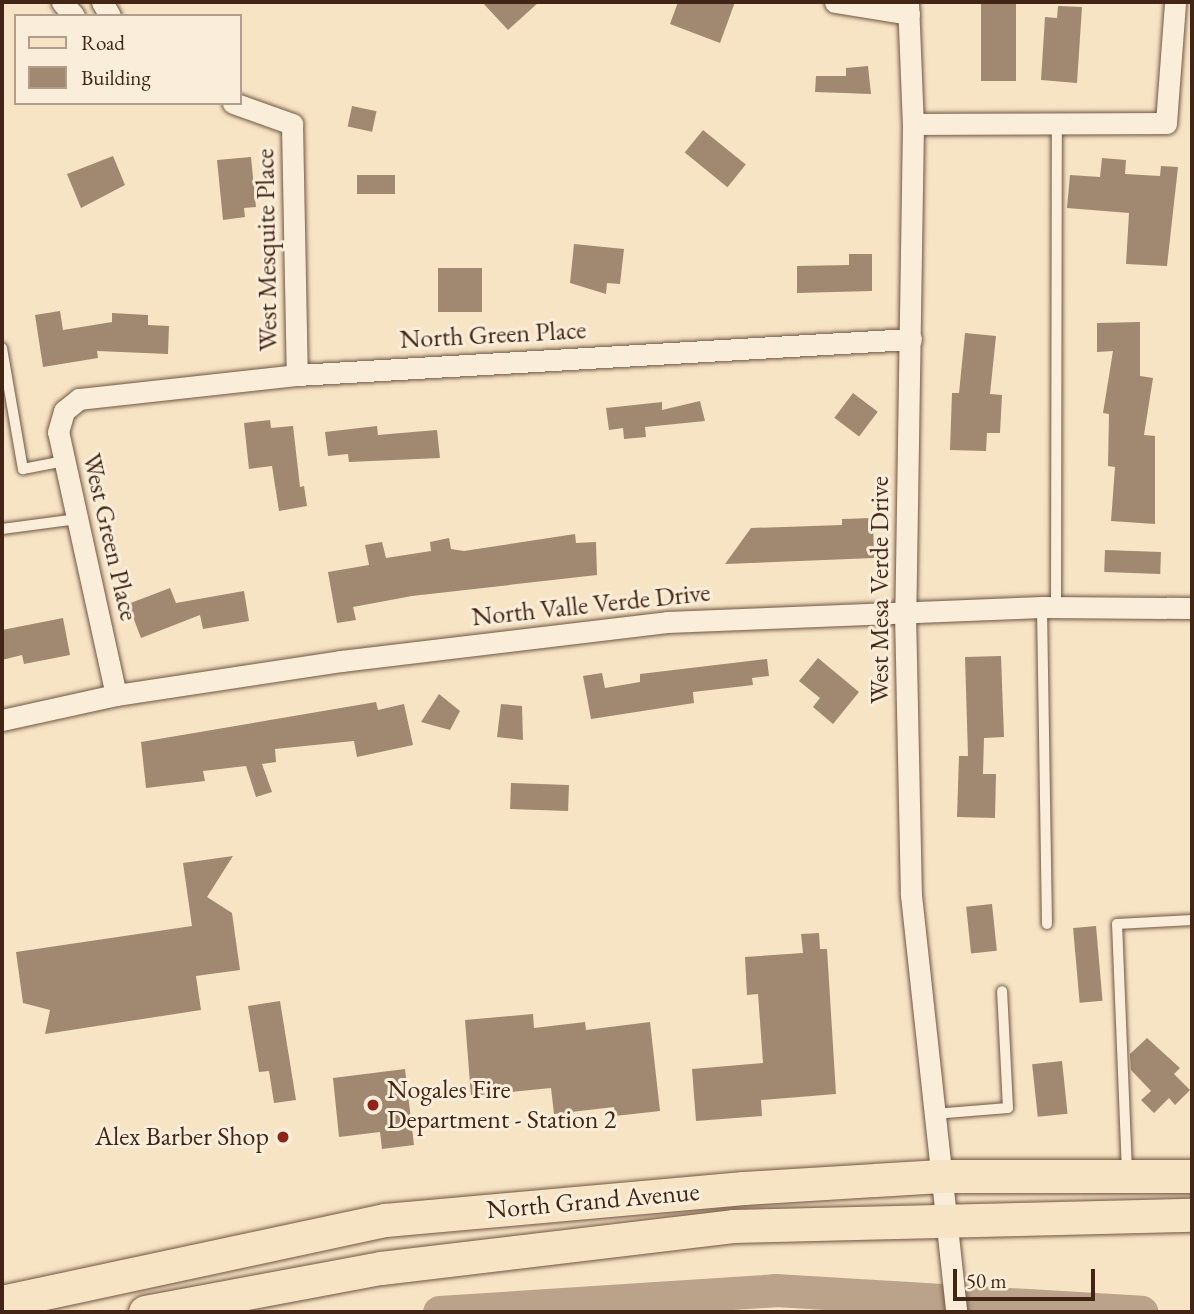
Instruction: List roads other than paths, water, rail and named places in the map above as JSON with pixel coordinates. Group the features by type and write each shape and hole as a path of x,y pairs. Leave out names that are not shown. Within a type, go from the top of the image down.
{"main road":[{"name":"North Grand Avenue","path":"2,1302 385,1220 744,1188 941,1176 1192,1176"},
{"name":"North Grand Avenue","path":"145,1312 381,1268 733,1226 1192,1215"}],"street":[{"path":"835,2 909,8"},
{"path":"914,124 1166,123 1175,2"},
{"name":"West Mesa Verde Drive","path":"909,8 914,124 905,612 911,895 956,1312"},
{"name":"West Mesquite Place","path":"239,105 292,124 297,375"},
{"name":"North Green Place","path":"79,399 297,375 911,339"},
{"name":"West Green Place","path":"79,399 64,411 58,432 116,695"},
{"name":"North Valle Verde Drive","path":"2,720 116,695 667,622 1049,607 1192,608"}],"lane":[{"path":"1047,924 1057,123"},
{"path":"2,348 23,468 64,461"},
{"path":"2,529 77,519"},
{"path":"1127,1175 1117,925 1192,920"},
{"path":"934,1114 1008,1108 1002,992"}],"waterway":[{"path":"439,1312 775,1290 1141,1312"}],"place":[{"name":"Nogales Fire Department - Station 2","path":"373,1105"},
{"name":"Alex Barber Shop","path":"283,1137"}]}
